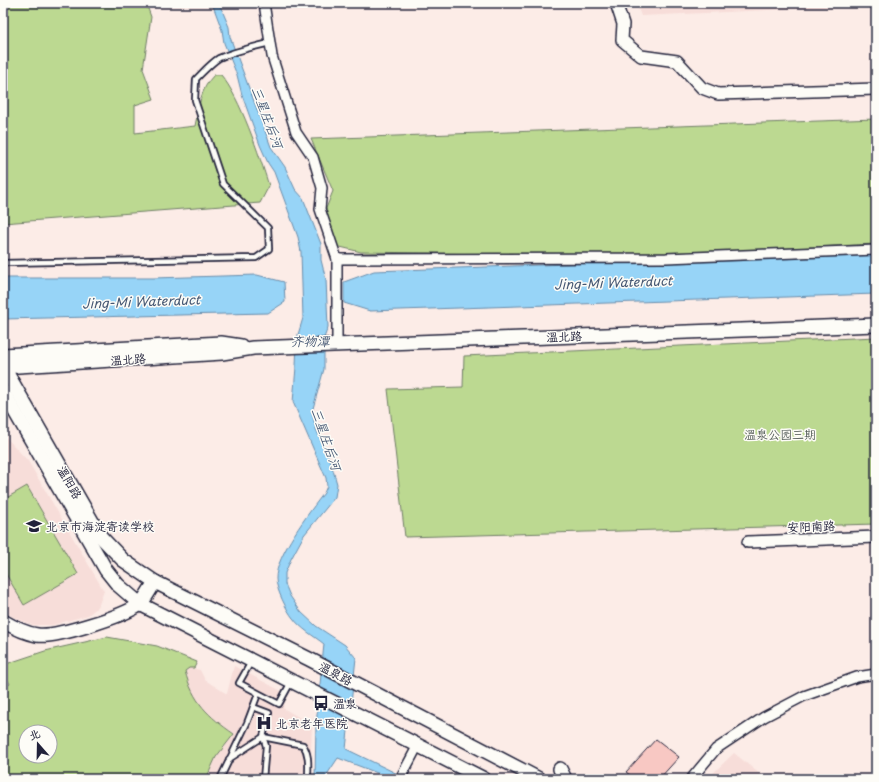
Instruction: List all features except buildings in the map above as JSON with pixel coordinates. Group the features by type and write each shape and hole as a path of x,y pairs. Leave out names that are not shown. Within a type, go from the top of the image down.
{"main road":[{"name":"温北路","path":"3,364 222,353 253,348 288,346 876,325"},
{"name":"温阳路","path":"3,364 101,537 123,560 155,582"},
{"name":"温阳路","path":"3,391 106,570 118,585 140,604"},
{"path":"3,621 14,628 37,635 64,632 101,621 140,604 155,582"},
{"name":"温泉路","path":"155,582 309,659 539,779"},
{"path":"140,604 367,718 484,779"}],"street":[{"path":"264,3 272,56 296,132 313,157 322,188 320,209 337,259 332,345"},
{"path":"616,3 624,24 622,40 641,56 677,61 702,88 718,94 876,89"},
{"path":"337,259 666,258 876,250"},
{"name":"安阳南路","path":"748,542 876,537"},
{"path":"691,779 716,749 764,717 804,696 857,677 876,674"},
{"path":"402,776 418,745"}],"lane":[{"path":"3,263 256,258 269,248 268,228 223,184 195,100 196,78 219,59 241,50 270,43"},
{"path":"252,660 239,683 258,694 279,704 291,681"},
{"path":"220,779 258,694"},
{"path":"253,707 269,714 263,737 266,746 263,779"},
{"path":"229,759 263,737 303,745 307,750 308,779"}],"shaded area":[{"path":"636,3 876,3 876,5 641,16"},
{"name":"北京市海淀寄读学校","path":"3,434 28,461 104,591 98,607 88,615 53,625 32,625 13,617 3,610"},
{"name":"北京老年医院","path":"234,666 287,694 283,708 312,725 310,779 206,779 216,757 234,734 217,722 194,698 184,671 189,667 200,670 205,680 227,694"},
{"path":"734,753 766,779 707,779"}],"green space":[{"path":"8,3 146,3 151,17 143,69 154,99 135,105 135,133 195,126 203,92 209,80 214,75 221,75 242,112 255,144 269,186 260,203 3,223 3,11"},
{"path":"876,119 876,244 630,256 361,252 336,246 325,211 333,191 311,139"},
{"name":"温泉公园三期","path":"876,337 876,524 405,537 388,389 463,387 464,356"},
{"path":"27,486 78,574 24,605 3,569 3,500"},
{"path":"107,637 157,646 197,662 194,668 189,668 185,671 192,691 197,700 209,714 234,734 216,757 206,779 3,779 3,688 10,684 3,671 3,665 45,651"}],"water":[{"name":"齐物潭","path":"212,3 219,3 229,27 230,37 271,147 285,167 295,189 303,198 321,244 321,260 326,280 328,327 324,338 324,369 312,412 316,429 331,463 337,484 335,497 304,535 291,559 285,573 285,584 290,596 301,612 316,626 345,645 356,658 346,749 408,779 393,779 338,758 326,776 326,779 315,779 316,725 324,644 296,622 285,605 276,583 277,570 287,547 302,522 324,493 327,486 326,478 293,402 297,338 303,318 301,252 298,237 274,172 260,145 242,95 237,75 224,43 222,30"},
{"name":"Jing-Mi Waterduct","path":"876,253 876,294 370,311 344,303 344,282 374,271"},
{"name":"Jing-Mi Waterduct","path":"257,275 284,282 285,302 268,313 3,319 3,278 153,278"}],"place":[{"name":"北京市海淀寄读学校","path":"34,526"},
{"name":"温泉","path":"321,703"},
{"name":"北京老年医院","path":"264,723"}],"water label":[{"name":"三星庄后河","path":"268,117"},
{"name":"三星庄后河","path":"327,439"}]}
